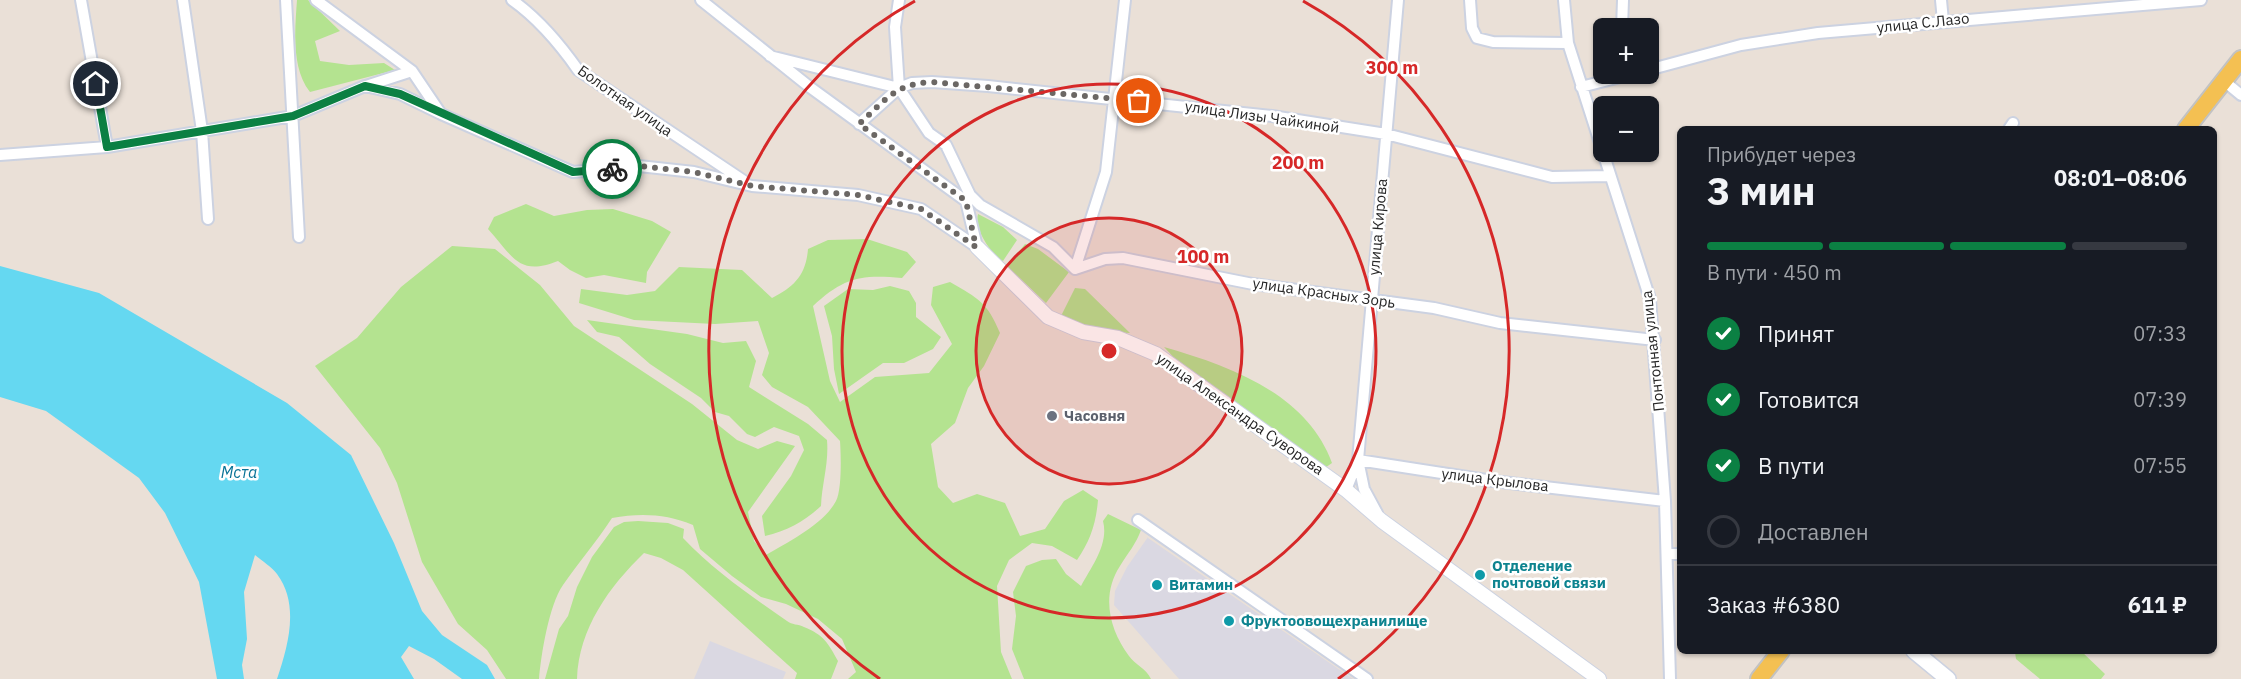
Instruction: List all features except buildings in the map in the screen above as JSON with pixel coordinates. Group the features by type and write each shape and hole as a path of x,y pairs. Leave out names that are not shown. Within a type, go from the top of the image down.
{"main road":[{"path":"2188,126 2241,59"},
{"path":"1759,679 1779,654"},
{"path":"1918,654 1948,679"}],"street":[{"path":"81,0 107,147"},
{"path":"183,0 202,131 208,219"},
{"path":"286,0 299,237"},
{"path":"316,0 412,71 441,114"},
{"name":"Болотная улица","path":"512,0 530,13 560,44 578,70 752,186"},
{"path":"701,0 859,124 966,201 976,247"},
{"path":"899,0 895,27 899,88 929,133 946,146 970,195 980,205 1053,247 1076,269 1106,172 1116,98 1125,0"},
{"name":"улица Кирова","path":"1382,521 1364,489 1358,460 1398,0"},
{"path":"1470,0 1472,28 1477,38 1493,42 1568,43"},
{"name":"Понтонная улица","path":"1564,0 1568,43 1650,299 1655,340 1665,501 1670,679"},
{"path":"1622,18 1623,0"},
{"path":"1941,0 1943,21"},
{"name":"улица С.Лазо","path":"1659,67 1741,45 1818,33 2201,0"},
{"name":"улица Лизы Чайкиной","path":"770,56 899,88 912,83 932,82 1116,98 1272,116 1386,134 1552,177 1609,176"},
{"path":"0,155 107,147 293,116 365,86 412,71"},
{"path":"2224,81 2241,95"},
{"path":"1581,87 1593,83"},
{"path":"365,86 400,94 573,172 639,166 694,172 752,186 858,195 921,209 976,247"},
{"path":"859,124 899,88"},
{"name":"улица Александра Суворова","path":"976,247 1048,317 1083,332 1118,338 1156,354 1346,490 1382,521 1599,679"},
{"name":"улица Красных Зорь","path":"1076,269 1105,259 1123,258 1253,284 1434,308 1500,323 1655,340"},
{"path":"1346,490 1358,460"},
{"name":"улица Крылова","path":"1358,460 1493,481 1665,501"},
{"path":"1138,520 1367,679"},
{"path":"1667,554 1677,554"}],"shaded area":[{"path":"1148,537 1353,679 1179,679 1114,605 1115,591 1127,567"},
{"path":"710,641 786,672 783,679 694,679"}],"green space":[{"path":"297,0 308,0 340,31 315,41 320,61 349,65 384,63 395,70 310,92 297,60 295,36"},
{"path":"526,204 554,216 587,210 613,209 652,221 671,232 647,272 646,283 604,275 586,278 558,261 534,267 517,261 488,229 494,217"},
{"path":"978,214 1003,227 1017,240 1003,261 984,240 978,227"},
{"path":"867,239 907,252 916,262 902,278 875,277 853,280 834,289 813,306 830,381 840,402 875,377 929,373 952,344 931,305 933,287 950,282 981,302 991,314 1000,333 984,366 968,388 955,423 931,444 938,487 953,503 977,494 1005,503 1020,536 1045,529 1064,501 1083,490 1098,500 1092,532 1077,560 1052,546 1032,543 1009,560 997,586 1001,652 1012,679 848,679 856,672 842,639 818,619 786,604 761,597 732,576 700,549 693,525 663,517 633,515 612,518 563,585 550,617 539,679 506,679 487,650 458,624 422,562 397,483 380,448 315,366 357,338 401,287 452,246 495,249 540,285 574,326 692,404 737,440 758,449 777,441 795,446 748,512 754,541 766,555 805,532 823,517 836,501 841,472 841,454 840,441 808,407 772,387 762,375 769,353 758,321 715,324 634,320 579,303 581,289 627,295 655,291 679,267 742,270 772,298 793,285 798,279 805,266 808,249 828,240"},
{"path":"1025,244 1038,249 1069,272 1046,303 1007,266"},
{"path":"890,286 909,291 916,303 916,317 941,337 933,349 904,363 883,363 839,394 834,369 832,336 824,306 848,289 873,290"},
{"path":"1075,288 1085,289 1130,333 1113,332 1060,318"},
{"path":"587,320 687,334 723,343 746,341 756,361 749,387 808,424 827,440 821,506 795,525 765,536 762,516 791,476 804,450 799,436 774,427 755,437 747,434 729,416 715,412 701,398 650,364 619,337 597,332"},
{"path":"1164,347 1215,363 1240,374 1285,401 1304,418 1320,439 1332,463 1322,470 1180,364"},
{"path":"1108,514 1141,530 1114,577 1109,600 1116,635 1131,659 1151,679 1024,679 1012,649 1016,616 1013,592 1026,566 1042,560 1056,559 1066,574 1081,586 1102,546 1103,521"},
{"path":"624,522 668,523 684,529 683,538 733,582 789,622 811,630 821,637 838,661 831,679 795,679 797,673 683,570 661,558 644,553 619,580 598,610 583,643 577,679 545,679 559,629 568,616 577,587 592,557 614,527"},
{"path":"2015,654 2084,654 2105,674 2101,679 2040,679 2016,659"}],"water":[{"name":"Мста","path":"0,266 99,293 287,403 351,455 394,543 422,611 442,635 487,665 495,679 462,679 434,659 409,646 401,657 414,679 277,679 290,626 288,599 277,574 255,555 244,592 247,639 242,665 244,679 217,679 199,582 165,513 139,478 46,411 0,397"}],"way so far":[{"path":"612,169 639,166 694,172 752,186 858,195 921,209 976,247 966,201 859,124 899,88 912,83 932,82 1139,101"}],"place":[{"name":"Часовня","path":"1052,416"},
{"name":"Отделение почтовой связи","path":"1480,575"},
{"name":"Витамин","path":"1157,585"},
{"name":"Фруктоовощехранилище","path":"1229,621"}],"route":[{"path":"96,84 107,147 293,116 365,86 400,94 573,172 612,169"}]}
